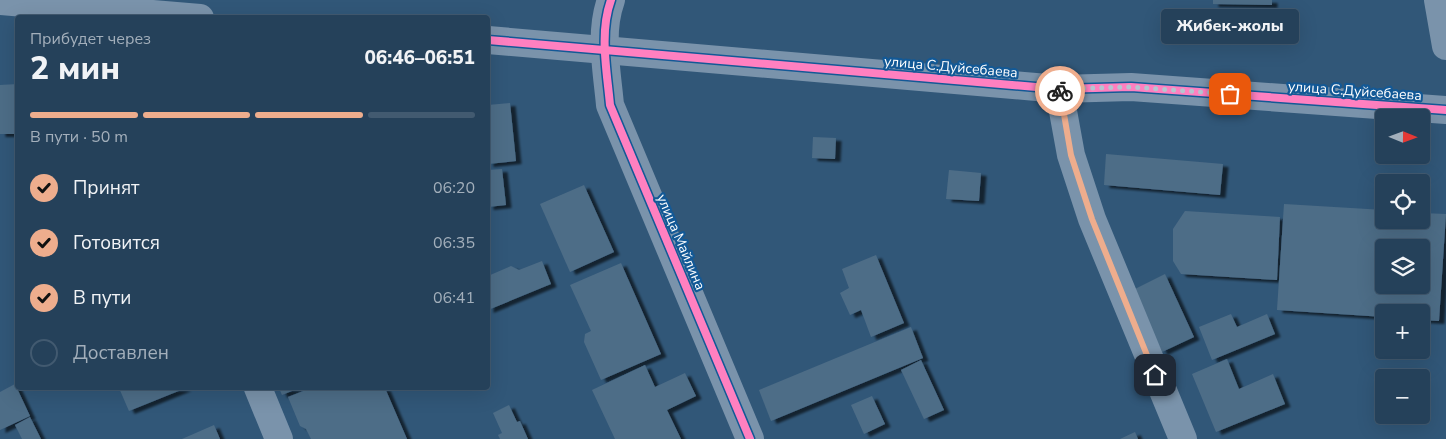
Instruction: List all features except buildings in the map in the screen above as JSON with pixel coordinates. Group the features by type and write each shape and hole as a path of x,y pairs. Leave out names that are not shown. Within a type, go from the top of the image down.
{"street":[{"path":"604,50 608,9 611,0"},
{"path":"1438,0 1446,46"},
{"path":"0,1 73,3 105,14 129,15"},
{"name":"улица С.Дуйсебаева","path":"490,40 1059,89 1131,87 1446,110"},
{"name":"улица Майлина","path":"604,50 610,105 750,439"},
{"path":"1059,89 1071,155 1092,219 1183,439"},
{"path":"259,390 279,439"}],"cycle path":[{"path":"611,0 605,26 606,66 610,105 750,439"},
{"path":"490,40 1059,89 1131,87 1446,110"}],"way so far":[{"path":"1060,91 1059,89 1131,87 1230,94"}],"place":[{"name":"Жибек-жолы","path":"1230,94"}],"route":[{"path":"1060,91 1071,155 1092,219 1155,375"}]}
